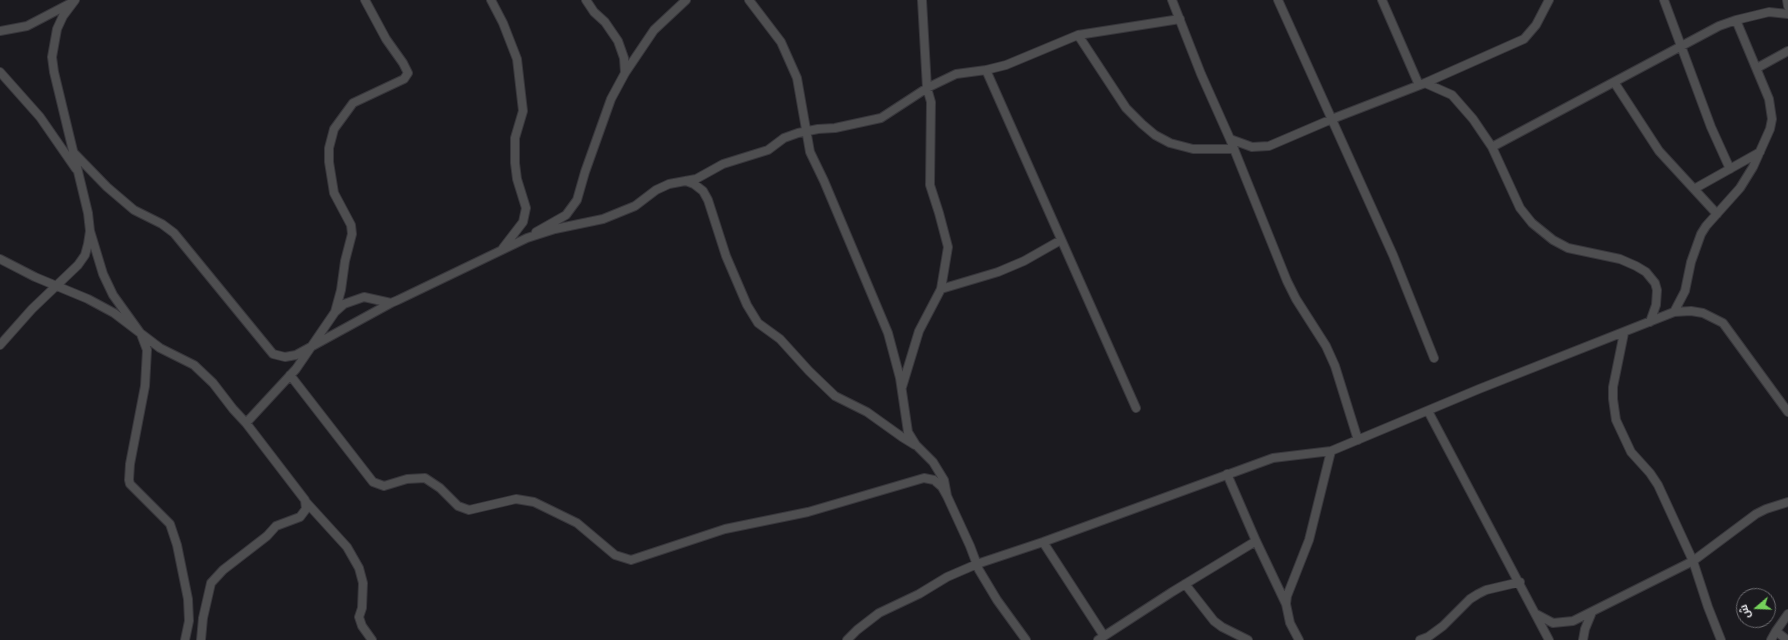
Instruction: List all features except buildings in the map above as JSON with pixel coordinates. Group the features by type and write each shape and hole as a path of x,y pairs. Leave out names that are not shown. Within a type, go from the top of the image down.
{"street":[{"path":"0,31 27,26 75,0"},
{"path":"75,0 63,16 57,29 52,57 54,72 88,213 90,231 103,274 113,295 141,334 147,350 147,363 141,411 130,464 129,480 130,484 170,524 177,545 188,599 188,621 185,640"},
{"path":"335,312 352,234 351,225 334,193 329,162 329,148 334,130 353,103 404,79 408,73 404,63 386,39 365,0"},
{"path":"491,0 517,59 523,111 515,138 517,179 526,208 523,222 502,249"},
{"path":"586,0 594,12 605,22 618,41 624,58 625,73"},
{"path":"527,238 566,215 577,200 585,172 611,99 625,73 654,30 686,0"},
{"path":"749,0 781,42 797,78 810,152 824,181 888,333 900,378 908,432 916,445 933,462 944,480 947,496"},
{"path":"902,391 919,331 941,289 948,247 930,185 931,102 926,88 922,0"},
{"path":"1172,0 1214,107 1230,139 1287,281 1296,299 1326,346 1335,366 1358,440"},
{"path":"1278,0 1393,254 1434,358"},
{"path":"1382,0 1422,84 1452,95 1473,119 1492,147 1520,208 1532,223 1553,240 1568,248 1620,259 1646,272 1655,283 1657,290 1656,305 1650,322"},
{"path":"1230,139 1252,148 1269,146 1332,119 1422,84 1524,39 1536,26 1549,0"},
{"path":"1664,0 1711,127 1730,169"},
{"path":"1787,0 1788,6"},
{"path":"1492,147 1719,26 1769,12 1788,14"},
{"path":"74,153 106,187 134,210 162,224 174,233 273,354 285,357 311,348 330,335 391,303 527,238 555,229 603,219 635,206 656,190 668,184 696,179 723,164 768,150 784,138 806,131 835,128 881,118 926,88 956,74 986,70 1018,61 1054,44 1078,35 1180,19"},
{"path":"1674,312 1685,291 1691,262 1701,234 1740,188 1760,152 1770,129 1771,114 1769,99 1736,20"},
{"path":"1078,35 1126,108 1155,135 1170,143 1193,150 1234,149"},
{"path":"1757,68 1788,51"},
{"path":"986,70 1136,408"},
{"path":"0,72 40,118 78,173"},
{"path":"1614,82 1659,151 1717,214"},
{"path":"1694,189 1760,152"},
{"path":"684,180 694,184 703,191 708,200 723,250 747,305 758,323 780,339 809,371 835,396 867,412 916,445"},
{"path":"0,345 32,309 78,265 85,255 90,231"},
{"path":"941,289 998,272 1018,264 1061,240"},
{"path":"0,259 30,274 88,299 107,310 160,348 194,365 213,383 233,409 268,449 306,502 347,547 359,568 363,583 362,608 359,617 362,626 372,640"},
{"path":"246,423 290,375 311,348 335,312 344,304 364,297 391,303"},
{"path":"848,640 857,630 879,613 919,594 947,577 977,564 1043,542 1273,458 1331,451 1479,389 1674,312 1691,311 1703,313 1723,323 1788,412"},
{"path":"1624,333 1613,387 1616,420 1631,452 1654,478 1693,561 1708,607 1721,640"},
{"path":"290,375 373,482 384,486 407,479 425,478 440,488 458,506 469,510 516,499 534,502 577,523 615,555 631,560 724,529 808,512 924,478 934,480 942,487 947,496 988,586 1026,640"},
{"path":"1428,411 1520,582 1549,640"},
{"path":"1286,604 1309,540 1331,451"},
{"path":"1227,474 1256,541 1286,604 1290,623 1299,640"},
{"path":"201,640 211,583 223,570 267,536 276,526 300,517 306,509 306,502"},
{"path":"1536,614 1553,623 1573,621 1693,561 1756,514 1788,502"},
{"path":"1043,542 1101,638 1185,584 1256,541"},
{"path":"1420,640 1428,637 1443,626 1470,599 1478,594 1486,590 1520,582"},
{"path":"1185,584 1214,621 1222,627 1248,640"},
{"path":"1583,640 1585,629 1592,612"},
{"path":"1771,640 1788,614"},
{"path":"1776,631 1787,640"}]}
